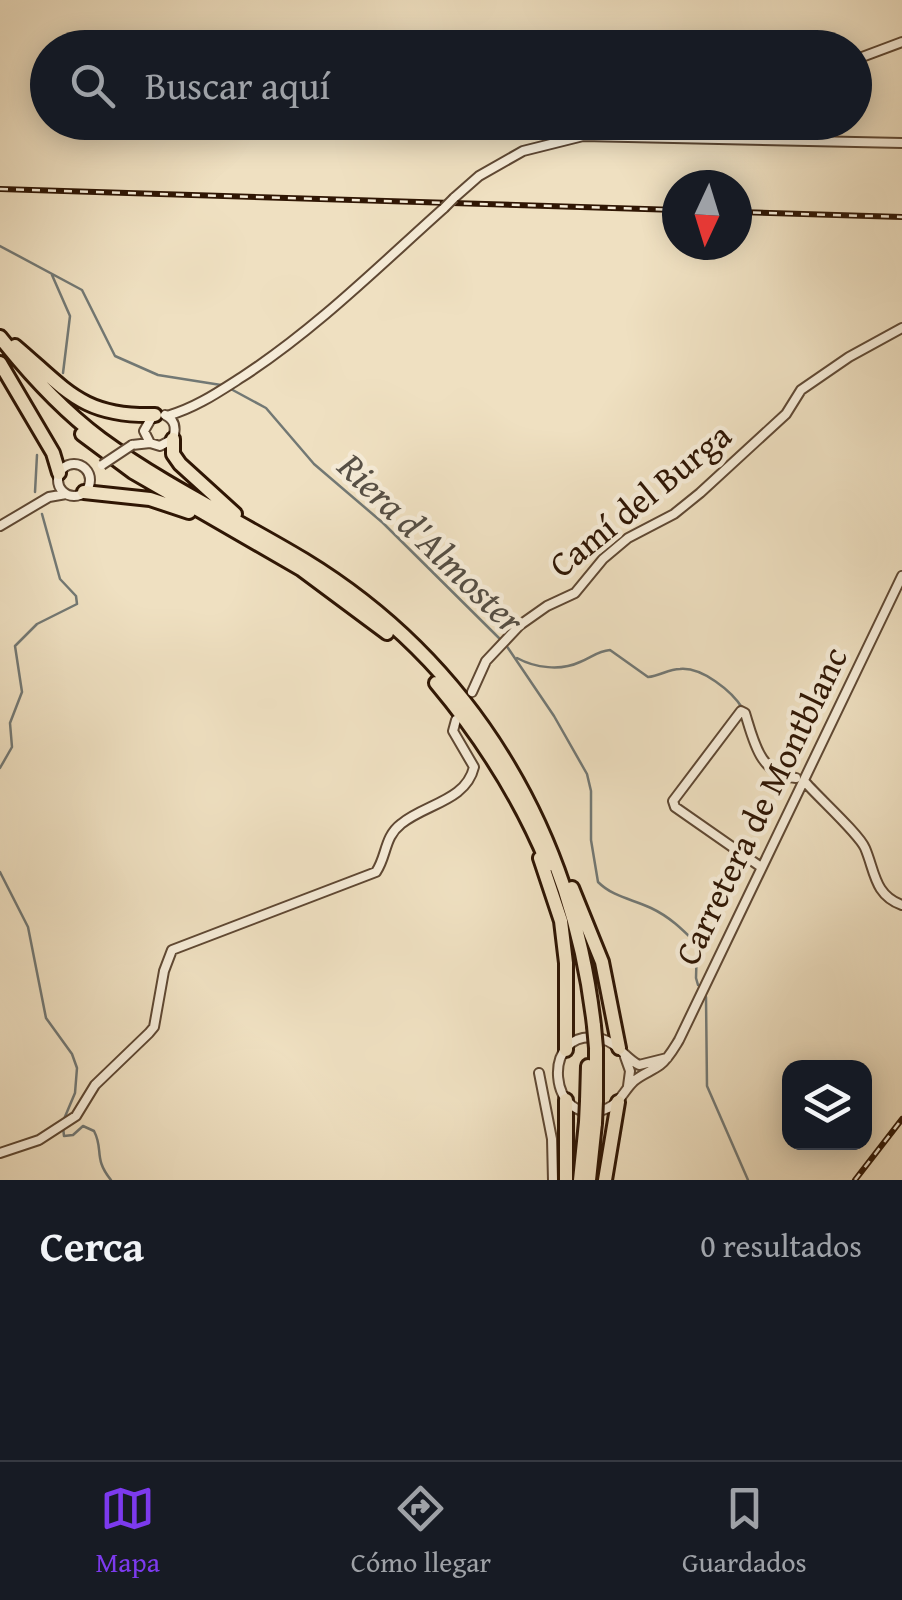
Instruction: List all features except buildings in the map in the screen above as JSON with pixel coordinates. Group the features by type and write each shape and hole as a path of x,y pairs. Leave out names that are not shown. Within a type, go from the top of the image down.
{"highway":[{"path":"0,328 14,346 76,397 99,410 123,416 161,415"},
{"path":"0,337 30,374 99,438 207,506 305,561 435,667 477,719 520,792 564,882 579,937 592,1048 588,1180"},
{"path":"0,350 25,382 60,416 120,463 351,598"},
{"path":"0,363 54,453 59,477"},
{"path":"175,434 173,454 210,494 246,522 307,557 351,598"},
{"path":"86,486 188,511 351,598"},
{"path":"520,792 561,922 566,963 566,1050"},
{"path":"520,792 548,830 602,962 622,1052"},
{"path":"566,1100 566,1180"},
{"path":"605,1180 618,1102"},
{"path":"580,1180 591,1122"}],"street":[{"path":"872,53 902,42"},
{"path":"49,497 70,465 84,468 102,464 132,445 144,431 147,420 190,410 308,329 494,166 558,140"},
{"path":"764,140 902,143"},
{"name":"Camí del Burga","path":"472,692 486,661 520,626 547,606 575,593 603,559 628,538 674,514 786,414 801,390 849,356 902,328"},
{"path":"132,445 160,446 175,434 190,410"},
{"path":"161,415 175,434"},
{"path":"144,431 150,443"},
{"path":"0,526 49,497 75,496 102,464"},
{"path":"84,468 86,486"},
{"path":"59,477 66,494"},
{"name":"Carretera de Montblanc","path":"667,1058 685,1029 902,576"},
{"path":"761,866 675,807 672,801 740,711 745,712 764,763 778,774 796,778"},
{"path":"0,1152 39,1140 76,1116 94,1086 150,1033 172,950 376,872 384,860 388,838 402,823 453,796 470,782 474,767 453,731 456,720"},
{"path":"810,764 816,795"},
{"path":"806,782 862,843 876,882 887,897 902,905"},
{"path":"588,1038 604,1040 635,1064 647,1066 667,1058 628,1086 618,1102 596,1111 580,1109 566,1100 556,1076 566,1050 588,1038"},
{"path":"622,1052 630,1071 628,1086"},
{"path":"538,1073 552,1139 553,1180"}],"waterway":[{"name":"Riera d'Almoster","path":"0,246 82,290 115,356 158,375 221,385"},
{"path":"52,275 70,316 63,373"},
{"name":"Riera d'Almoster","path":"229,388 266,408 314,464 383,523 506,645 587,774 598,882 664,915 697,944 698,985"},
{"path":"35,492 37,455"},
{"path":"0,768 12,747 10,723 22,692 15,646 37,624 77,604 76,596 60,579 42,514"},
{"path":"517,658 556,667 573,665 610,650 648,677 676,669 698,672 724,688 743,709"},
{"path":"0,872 28,927 46,1018 72,1054 77,1068 75,1093 64,1119"},
{"name":"Riera d'Almoster","path":"706,997 707,1086 748,1180"},
{"path":"63,1127 64,1136 73,1135 83,1126 94,1131 102,1166 111,1180"}],"railway":[{"path":"0,189 662,210"},
{"path":"752,212 902,217"},
{"path":"855,1180 902,1119"}]}
